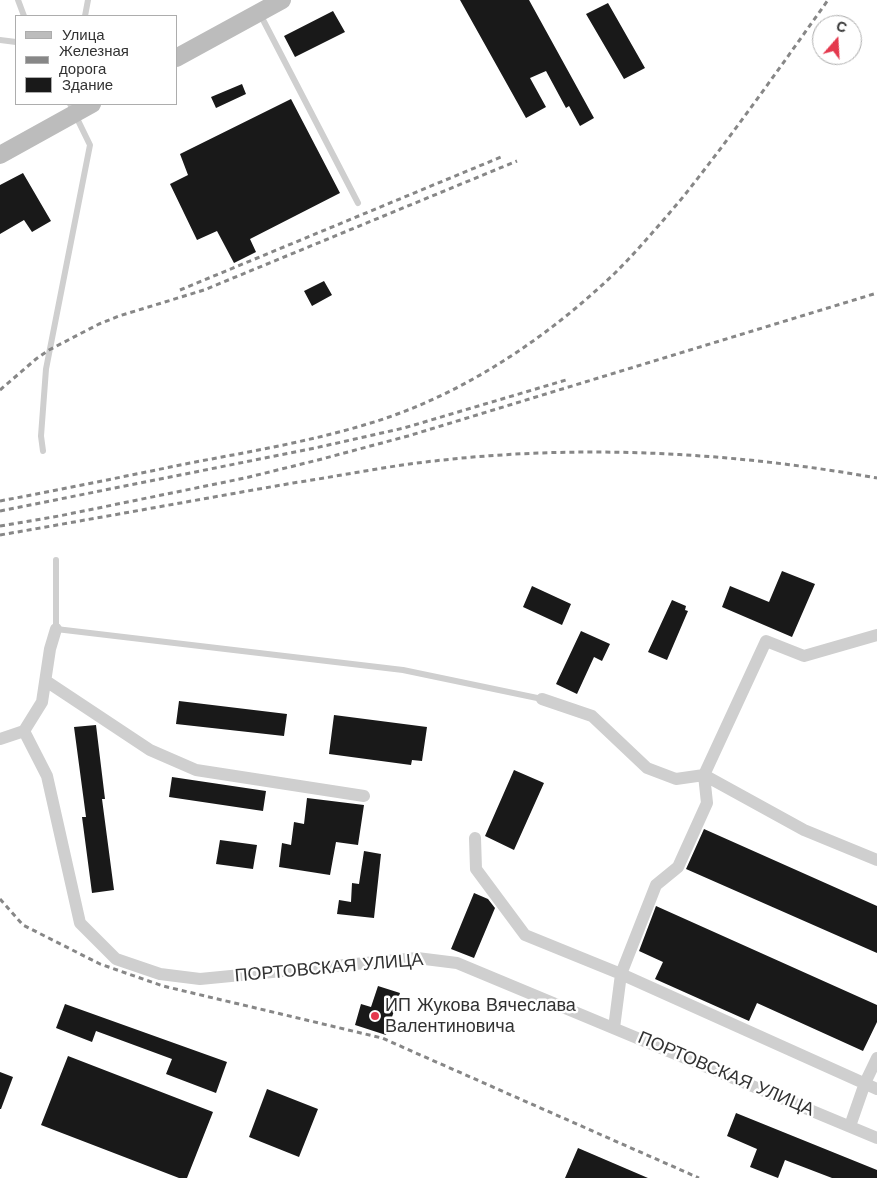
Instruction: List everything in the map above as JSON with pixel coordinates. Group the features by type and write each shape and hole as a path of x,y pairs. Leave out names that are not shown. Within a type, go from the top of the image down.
{"main road":[{"path":"178,57 282,0"},
{"path":"0,155 73,108 87,105"}],"street":[{"path":"0,739 24,731 42,702 50,649 56,629"},
{"path":"614,1028 621,974 656,885 678,867 707,803 704,775 766,641 804,656 877,635"},
{"path":"46,681 150,750 196,770 364,796"},
{"path":"542,699 592,716 648,768 676,780 704,775 804,830 877,860"},
{"name":"ПОРТОВСКАЯ УЛИЦА","path":"24,731 47,776 80,923 116,960 160,974 200,979 417,958 457,963 877,1138"},
{"path":"475,838 476,869 525,935 621,974 871,1086"},
{"path":"850,1126 871,1086 877,1058"}],"lane":[{"path":"18,0 24,15"},
{"path":"85,15 88,0"},
{"path":"259,13 358,203"},
{"path":"0,40 15,42"},
{"path":"43,451 41,436 46,369 90,145 73,108"},
{"path":"56,560 56,629 403,670 542,699"}],"building":[{"path":"460,0 529,0 594,118 580,126 569,106 566,108 546,71 530,78 546,107 526,118"},
{"path":"608,3 645,68 624,79 586,14"},
{"path":"333,11 345,32 295,57 284,36"},
{"path":"242,84 246,94 216,108 211,97"},
{"path":"291,99 340,193 250,239 256,252 234,263 217,231 197,240 170,184 188,175 180,154"},
{"path":"23,173 51,221 32,232 24,220 0,234 0,185"},
{"path":"324,281 332,295 312,306 304,291"},
{"path":"782,571 815,584 792,637 722,607 730,586 769,602"},
{"path":"532,586 571,604 562,625 523,607"},
{"path":"672,600 686,606 685,610 688,611 667,660 648,652"},
{"path":"581,631 610,644 602,661 594,657 577,694 556,684"},
{"path":"179,701 287,714 284,736 176,724"},
{"path":"334,715 427,727 422,761 412,760 411,765 329,754"},
{"path":"96,725 105,799 102,799 114,890 92,893 82,817 86,817 74,727"},
{"path":"514,770 544,783 514,850 485,836"},
{"path":"172,777 266,791 263,811 169,797"},
{"path":"307,798 364,805 358,845 336,842 330,875 279,867 282,843 291,845 294,822 304,824"},
{"path":"704,829 877,906 877,953 686,869"},
{"path":"220,840 257,845 253,869 216,864"},
{"path":"364,851 381,854 374,918 337,914 339,900 351,902 352,883 359,884"},
{"path":"474,893 488,899 495,908 474,958 451,949"},
{"path":"656,906 877,1005 877,1022 863,1051 757,1003 749,1021 655,979 663,962 639,951"},
{"name":"ИП Жукова Вячеслава Валентиновича","path":"378,986 400,993 386,1035 355,1025 361,1004 371,1007"},
{"path":"65,1004 227,1062 216,1093 166,1074 172,1059 96,1031 92,1042 56,1028"},
{"path":"68,1056 213,1112 187,1178 179,1178 41,1125"},
{"path":"0,1072 13,1077 1,1109 0,1109"},
{"path":"267,1089 318,1109 299,1157 249,1137"},
{"path":"736,1113 877,1170 877,1178 832,1178 785,1160 778,1178 750,1167 757,1149 727,1136"},
{"path":"578,1148 648,1178 565,1178"}],"railway":[{"path":"0,501 343,431 399,413 433,399 466,383 498,364 530,343 588,298 641,245 683,197 721,148 828,0"},
{"path":"180,290 501,157"},
{"path":"0,390 49,350 99,324 204,290 517,161"},
{"path":"0,526 59,516 245,478 318,460 408,436 877,293"},
{"path":"0,511 315,448 404,428 566,380"},
{"path":"0,535 381,468 489,456 600,452 656,453 767,462 877,478"},
{"path":"0,899 23,925 100,964 163,986 382,1038 699,1178"}],"place":[{"name":"ИП Жукова Вячеслава Валентиновича","path":"375,1016"}]}
